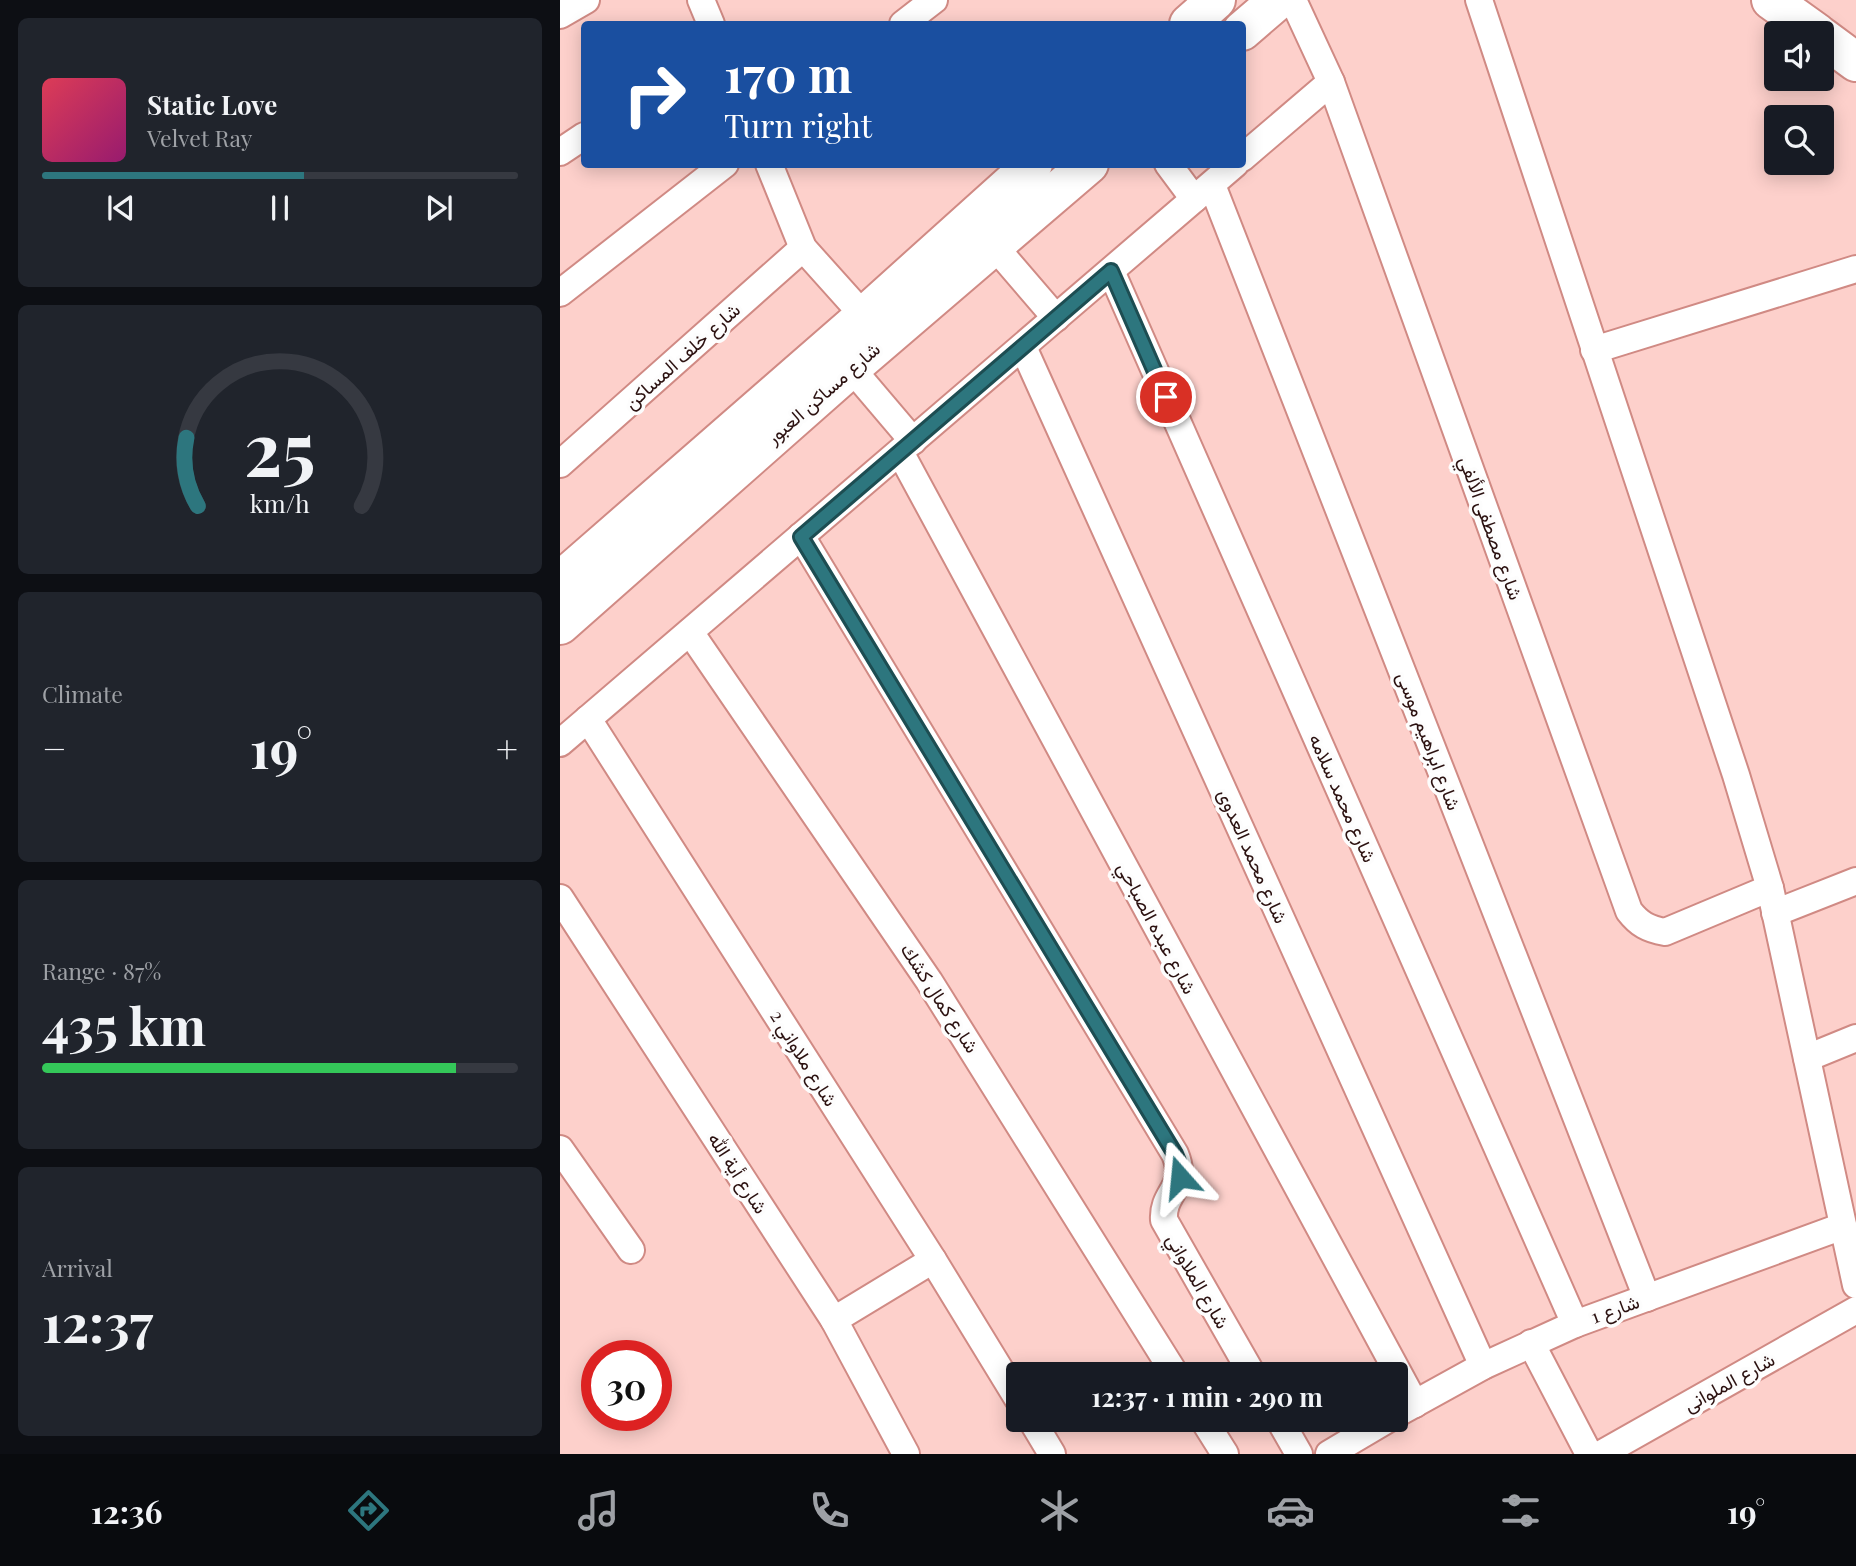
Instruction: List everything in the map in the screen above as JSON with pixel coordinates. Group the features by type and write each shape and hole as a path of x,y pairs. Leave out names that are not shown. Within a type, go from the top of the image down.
{"main road":[{"path":"1192,21 1216,0"},
{"path":"1246,28 1278,0"},
{"path":"1771,0 1800,21"},
{"path":"1834,46 1856,62"},
{"name":"شارع مساكن العبور","path":"560,582 1029,168"},
{"name":"شارع مساكن العبور","path":"560,625 851,368 1084,168"}],"street":[{"path":"560,15 586,0"},
{"path":"701,0 709,21"},
{"path":"906,21 934,0"},
{"name":"شارع مصطفى الألفي","path":"1293,0 1331,82 1629,911 1638,923 1665,932 1772,900 1856,881"},
{"path":"1479,0 1736,775 1772,900 1856,1285"},
{"path":"1246,155 1331,82"},
{"path":"560,152 581,138"},
{"path":"560,293 720,168"},
{"path":"771,168 803,248 864,316"},
{"name":"شارع ابراهيم موسى","path":"1173,168 1203,192 1647,1298"},
{"path":"560,743 1230,168"},
{"path":"995,247 1056,318"},
{"name":"شارع خلف المساكن","path":"560,464 803,248"},
{"path":"1594,350 1856,269"},
{"name":"شارع محمد سلامه","path":"1111,271 1574,1324"},
{"name":"شارع محمد العدوى","path":"1023,347 1483,1366"},
{"name":"شارع عبده الصباحي","path":"851,368 906,446 1382,1362"},
{"name":"شارع الملاواني","path":"801,537 1175,1154 1180,1166 1180,1177 1165,1204 1164,1220 1245,1362"},
{"name":"شارع كمال كشك","path":"690,632 929,981 1167,1362"},
{"name":"شارع ملاواني 2","path":"588,719 1006,1380"},
{"name":"شارع أية الله","path":"560,898 834,1320 906,1454"},
{"path":"1807,1058 1856,1038"},
{"path":"560,1149 631,1250"},
{"name":"شارع 1","path":"1408,1408 1483,1366 1574,1324 1843,1226"},
{"path":"834,1320 933,1261"},
{"name":"شارع الملوانى","path":"1601,1454 1856,1310"},
{"path":"1531,1343 1589,1454"},
{"path":"1039,1432 1052,1454"},
{"path":"1211,1432 1225,1454"},
{"path":"1286,1432 1299,1454"},
{"path":"1329,1454 1366,1432"}],"route":[{"path":"1166,397 1111,271 801,537 1175,1154 1180,1166 1180,1177"}]}
